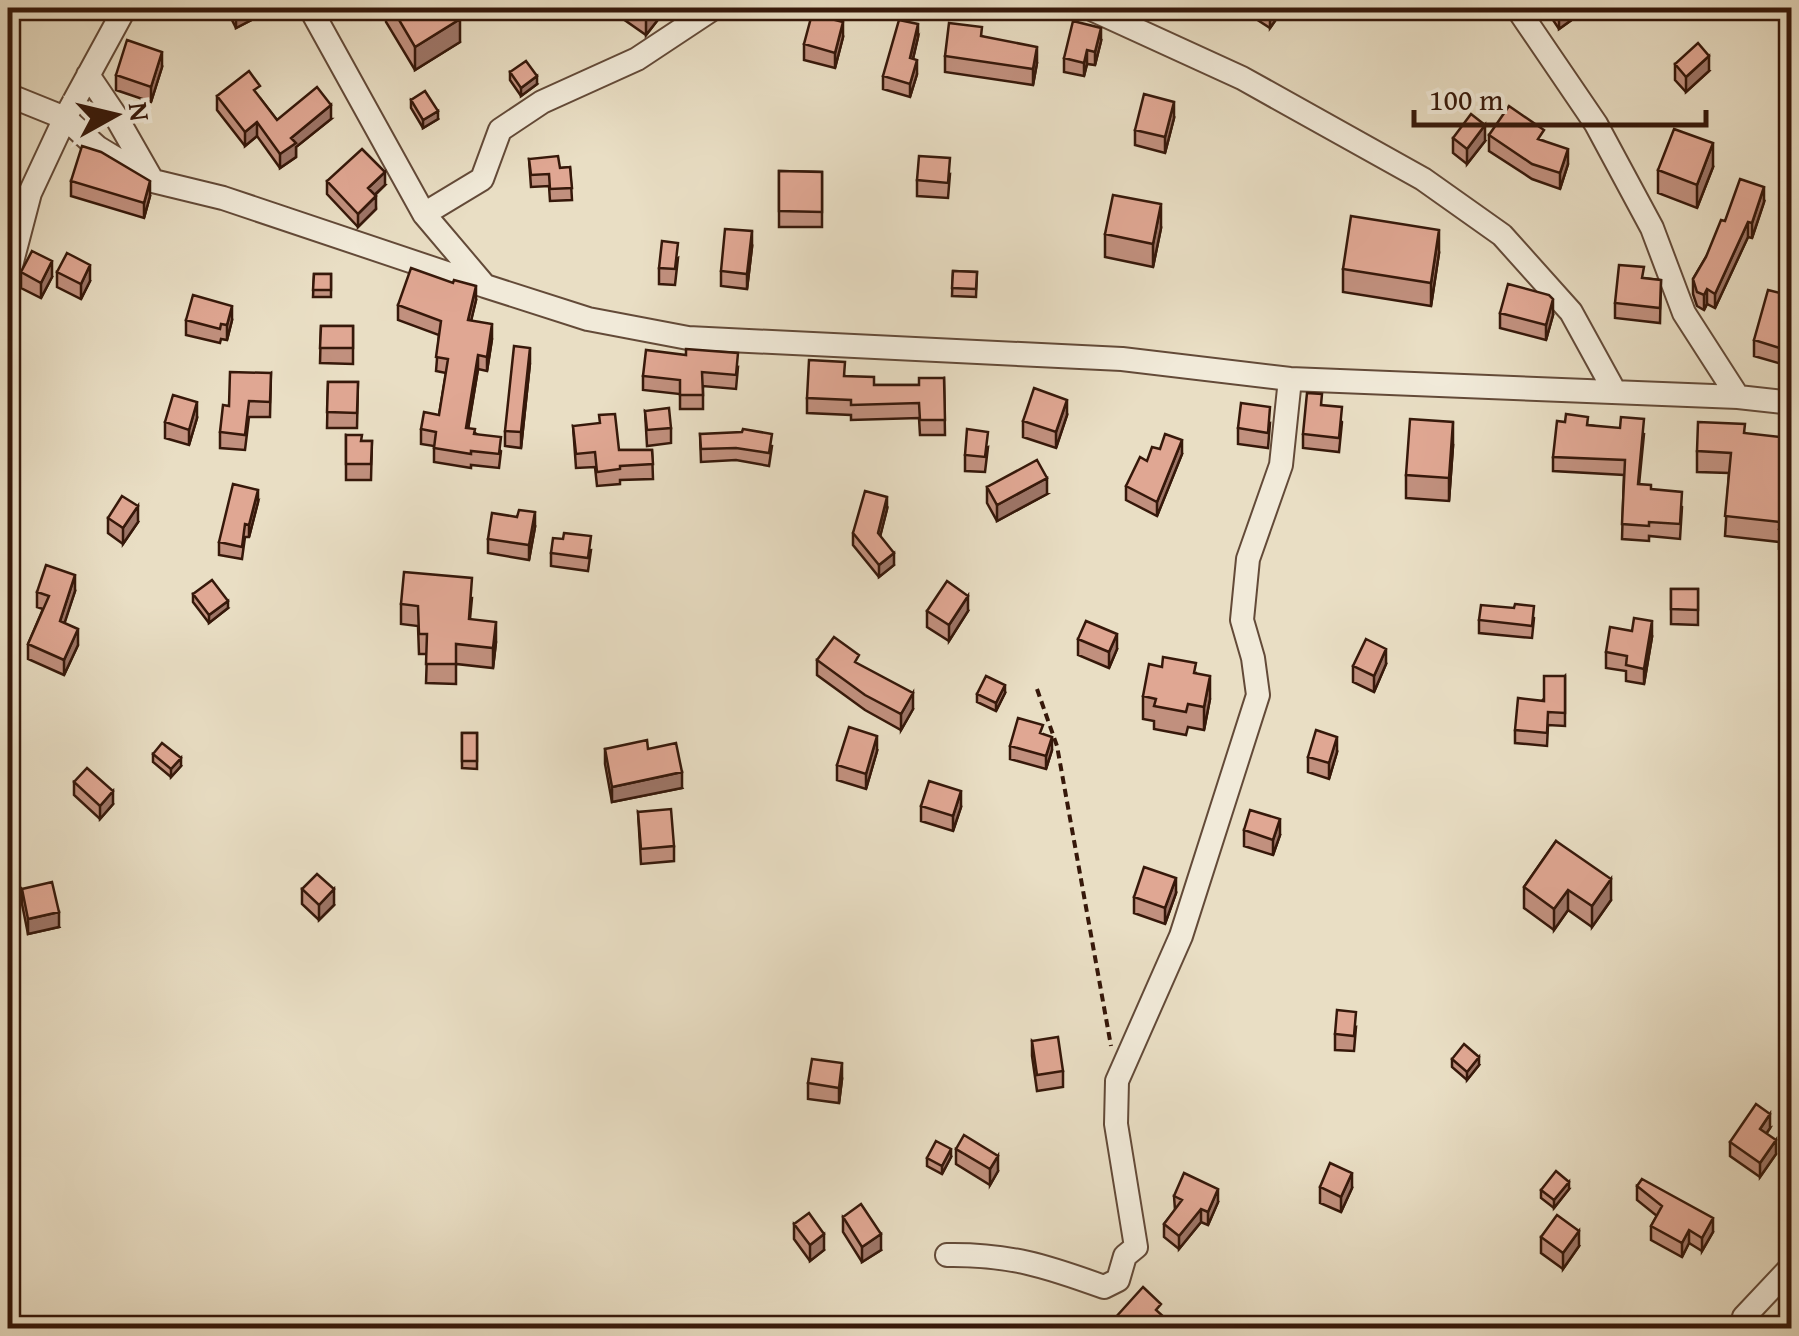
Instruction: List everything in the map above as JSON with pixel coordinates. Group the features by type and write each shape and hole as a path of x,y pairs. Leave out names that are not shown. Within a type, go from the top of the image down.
{"street":[{"path":"8,277 30,193 65,118 125,8"},
{"path":"310,8 424,214 485,286"},
{"path":"424,214 482,179 500,130 542,102 638,59 714,8"},
{"path":"1089,8 1242,78 1423,178 1502,235 1571,312 1616,392"},
{"path":"1517,8 1596,124 1652,228 1684,313 1738,397"},
{"path":"88,75 116,114 153,181"},
{"path":"8,94 65,118 97,147 153,181 223,198 588,319 688,338 1122,359 1290,380 1738,397 1792,403"},
{"path":"947,1255 984,1254 1019,1259 1104,1288 1118,1280 1124,1256 1136,1247 1116,1124 1117,1081 1181,936 1258,695 1242,620 1248,559 1281,466 1290,380"},
{"path":"1740,1328 1744,1318 1792,1266"}],"path":[{"path":"1037,688 1057,746 1111,1046"}],"building":[{"path":"392,8 453,8 460,19 415,47"},
{"path":"812,14 843,22 835,53 804,44"},
{"path":"899,20 918,24 910,58 917,60 910,84 883,76"},
{"path":"1073,21 1101,28 1095,52 1087,50 1084,63 1064,58"},
{"path":"949,23 982,27 981,36 1037,47 1033,69 945,56"},
{"path":"127,40 162,52 151,87 116,75"},
{"path":"1698,43 1709,56 1686,77 1675,64"},
{"path":"526,61 537,76 521,88 510,72"},
{"path":"249,71 260,86 254,90 277,120 317,87 331,105 291,138 296,143 280,154 257,122 245,132 217,96"},
{"path":"425,91 438,111 423,120 411,100"},
{"path":"1144,94 1174,102 1165,137 1135,130"},
{"path":"1509,106 1544,130 1538,139 1568,149 1560,173 1532,164 1489,135"},
{"path":"1471,114 1485,125 1467,149 1453,138"},
{"path":"1674,129 1713,143 1697,185 1658,170"},
{"path":"82,146 101,152 150,181 144,203 71,181"},
{"path":"362,149 385,172 368,188 376,196 358,214 327,181"},
{"path":"558,156 560,168 570,167 572,188 550,189 549,174 531,175 529,159"},
{"path":"919,156 950,158 948,183 917,180"},
{"path":"779,171 822,172 822,212 779,211"},
{"path":"1740,179 1764,187 1752,223 1748,222 1715,294 1707,289 1704,295 1697,292 1693,279 1721,220 1725,221"},
{"path":"1113,195 1161,204 1153,244 1105,234"},
{"path":"1351,216 1439,230 1431,283 1343,269"},
{"path":"725,229 752,231 747,274 721,271"},
{"path":"662,241 678,243 675,269 659,268"},
{"path":"32,251 52,261 41,283 21,272"},
{"path":"67,253 90,265 81,284 57,272"},
{"path":"1619,265 1644,267 1642,278 1661,280 1660,308 1615,303"},
{"path":"411,268 453,283 454,280 476,286 468,320 492,324 487,357 478,355 466,428 475,429 474,434 501,437 499,454 434,448 436,432 421,429 424,412 439,415 448,359 436,357 441,321 398,305"},
{"path":"953,271 977,272 976,289 952,288"},
{"path":"314,274 331,274 331,290 313,290"},
{"path":"1508,284 1553,299 1546,325 1500,313"},
{"path":"1768,290 1792,296 1789,351 1754,340"},
{"path":"193,295 232,306 227,325 221,324 220,329 186,320"},
{"path":"321,326 353,326 353,348 320,348"},
{"path":"514,346 530,348 521,432 505,431"},
{"path":"686,349 738,353 736,375 702,372 703,395 680,395 680,380 643,376 646,350 686,355"},
{"path":"809,360 845,362 844,376 874,377 874,385 919,385 919,378 944,378 945,420 920,420 919,403 851,405 851,400 807,398"},
{"path":"230,372 271,373 270,402 249,401 245,435 220,432 223,405 229,406"},
{"path":"328,382 358,382 357,413 327,412"},
{"path":"1034,388 1067,400 1056,432 1023,421"},
{"path":"1307,393 1322,394 1321,405 1342,407 1339,438 1303,434"},
{"path":"173,395 197,402 189,430 165,422"},
{"path":"1241,403 1270,407 1268,433 1238,428"},
{"path":"669,408 671,428 647,430 645,411"},
{"path":"615,414 619,450 652,450 653,464 597,472 595,452 576,454 573,426 600,423 599,415"},
{"path":"1566,414 1588,417 1587,425 1620,428 1621,417 1644,419 1638,484 1682,492 1680,524 1622,524 1625,460 1553,457 1557,421 1565,422"},
{"path":"1410,419 1453,422 1449,478 1406,475"},
{"path":"1698,422 1745,424 1744,433 1788,438 1782,493 1792,495 1792,531 1779,529 1781,522 1725,516 1731,453 1697,451"},
{"path":"743,429 772,434 769,453 736,448 701,449 700,434"},
{"path":"967,429 988,432 985,457 965,455"},
{"path":"1165,434 1182,440 1157,502 1126,486 1140,457 1147,461 1152,447 1160,449"},
{"path":"346,435 362,435 361,441 372,441 371,464 346,464"},
{"path":"1037,460 1047,478 997,505 987,487"},
{"path":"233,484 258,490 249,525 245,524 242,547 219,542"},
{"path":"865,491 887,497 878,533 894,553 879,565 853,533"},
{"path":"122,496 138,506 123,528 108,518"},
{"path":"519,510 535,512 529,545 488,539 492,513 517,517"},
{"path":"564,533 591,536 588,558 551,553 553,538 563,539"},
{"path":"8,552 17,556 9,576 8,575"},
{"path":"46,565 75,575 60,621 78,629 64,660 28,644 49,596 37,592"},
{"path":"404,572 472,578 469,619 496,622 493,648 456,644 456,664 426,664 427,634 419,634 418,606 401,604"},
{"path":"212,580 228,601 209,615 193,594"},
{"path":"947,581 968,596 949,625 927,611"},
{"path":"1671,589 1698,589 1698,610 1671,609"},
{"path":"1515,604 1534,606 1532,626 1479,620 1481,605 1514,608"},
{"path":"1634,618 1652,621 1644,669 1626,665 1627,656 1606,652 1610,627 1632,631"},
{"path":"1086,621 1117,634 1109,652 1078,639"},
{"path":"834,637 859,655 855,662 913,693 901,714 865,695 817,660"},
{"path":"1366,639 1386,649 1374,676 1353,666"},
{"path":"1163,657 1196,663 1194,673 1210,676 1204,707 1188,704 1186,712 1154,706 1156,699 1143,696 1149,664 1162,667"},
{"path":"986,676 1005,685 996,703 977,694"},
{"path":"1544,676 1565,676 1565,713 1548,712 1547,733 1515,730 1518,698 1544,701"},
{"path":"1018,718 1043,725 1040,733 1052,737 1046,756 1010,746"},
{"path":"849,727 877,736 866,774 837,765"},
{"path":"1316,730 1337,737 1329,763 1308,757"},
{"path":"462,733 477,733 477,761 462,761"},
{"path":"647,740 648,749 676,743 682,772 612,787 605,749"},
{"path":"162,743 181,758 171,769 153,754"},
{"path":"87,768 113,791 100,806 74,782"},
{"path":"929,781 961,791 953,816 921,806"},
{"path":"671,809 674,846 641,849 638,812"},
{"path":"1250,810 1280,819 1273,840 1244,830"},
{"path":"1556,841 1611,879 1592,906 1568,890 1554,909 1524,887"},
{"path":"1144,867 1176,878 1165,908 1134,897"},
{"path":"317,874 334,889 319,905 302,889"},
{"path":"52,882 59,912 28,919 22,889"},
{"path":"1337,1010 1356,1012 1354,1036 1335,1034"},
{"path":"1058,1037 1063,1071 1037,1075 1032,1041"},
{"path":"1464,1044 1479,1057 1467,1072 1452,1059"},
{"path":"812,1059 842,1063 839,1088 808,1083"},
{"path":"1756,1104 1770,1114 1760,1129 1776,1140 1760,1163 1730,1142"},
{"path":"964,1135 998,1156 990,1169 956,1149"},
{"path":"936,1141 951,1149 942,1166 927,1158"},
{"path":"1330,1163 1352,1173 1341,1197 1320,1187"},
{"path":"1556,1171 1569,1182 1554,1200 1541,1190"},
{"path":"1184,1173 1218,1189 1208,1212 1201,1209 1179,1236 1164,1224 1182,1200 1174,1196"},
{"path":"1642,1179 1713,1218 1702,1238 1689,1230 1682,1243 1651,1226 1662,1206 1637,1186"},
{"path":"861,1204 881,1234 862,1247 843,1217"},
{"path":"809,1213 824,1234 810,1245 794,1224"},
{"path":"1557,1215 1579,1231 1563,1253 1541,1237"},
{"path":"1143,1287 1161,1304 1156,1310 1176,1328 1106,1328"}]}
